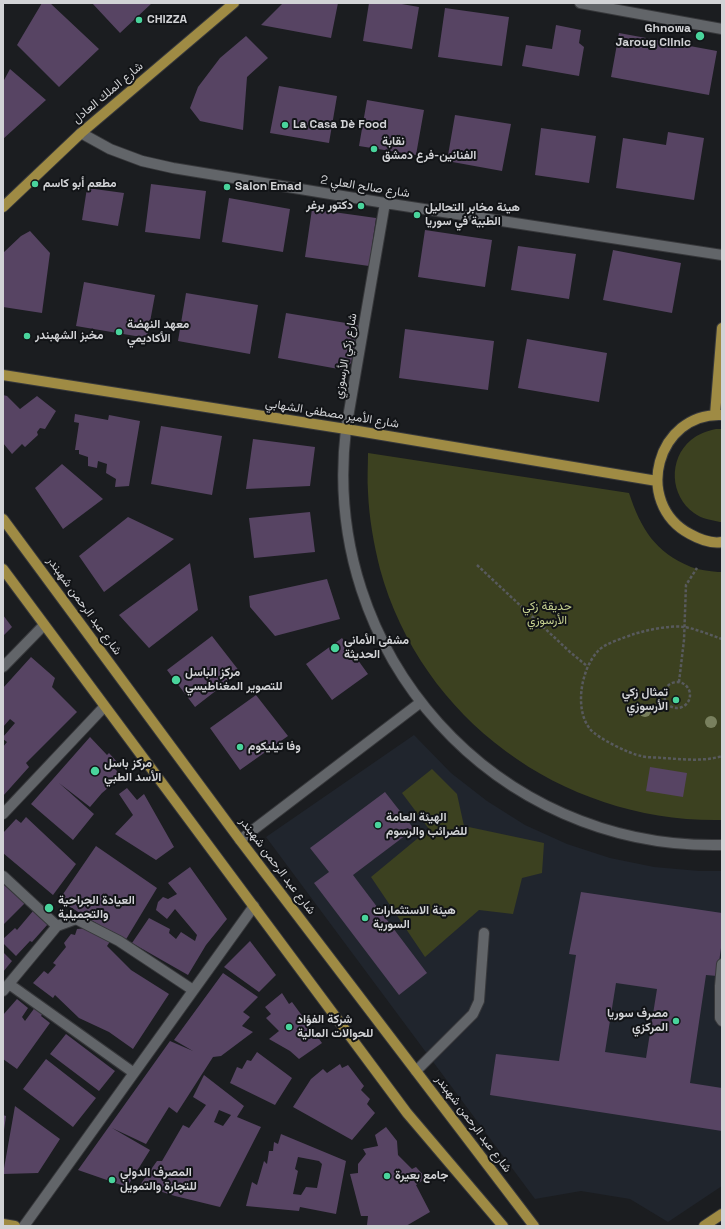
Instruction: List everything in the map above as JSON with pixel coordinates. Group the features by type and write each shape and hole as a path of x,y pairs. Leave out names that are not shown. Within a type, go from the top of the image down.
{"main road":[{"name":"شارع الملك العادل","path":"3,207 81,133 234,3"},
{"path":"722,328 718,415 696,420 680,430 667,444 659,462 657,480 660,499 669,516 682,530 699,539 718,543 722,542"},
{"name":"شارع الأمير مصطفى الشهابي","path":"3,375 657,480"},
{"name":"شارع عبد الرحمن شهبندر","path":"3,519 240,840 534,1226"},
{"path":"3,569 407,1113 503,1226"},
{"path":"704,1226 722,1214"},
{"path":"3,1224 16,1226"}],"street":[{"path":"580,3 722,29"},
{"name":"شارع صالح العلي 2","path":"81,133 110,148 142,161 158,165 385,203 722,255"},
{"name":"شارع زكي الأرسوزي","path":"385,203 346,429 343,452 343,494 347,536 356,577 370,617 389,655 421,702 438,723 468,753 502,779 538,801 576,819 616,833 658,841 700,846 722,845"},
{"path":"3,667 44,625"},
{"path":"240,840 421,702"},
{"path":"3,814 104,707"},
{"path":"3,876 57,926"},
{"path":"24,1226 254,906"},
{"path":"134,1073 6,987 57,926 76,919 119,941 193,990"},
{"path":"416,1071 473,1014 479,1001 484,933"},
{"path":"722,964 720,986 720,1018 722,1021"}],"path":[{"path":"477,565 587,666"},
{"path":"679,682 686,585 697,568"},
{"path":"722,639 684,627 644,631 620,639 599,650 587,666 582,686 582,698 584,720 591,731 602,738 640,756 685,760 712,759 722,756"},
{"path":"679,682 688,688 691,696 684,707 675,709 665,701 664,692 668,685 679,682"}],"shaded area":[{"path":"414,735 451,773 487,801 525,825 567,844 610,858 654,867 699,871 722,871 722,1186 668,1222 630,1199 581,1191 535,1199 266,837"}],"green space":[{"path":"716,429 722,429 722,522 700,517 686,506 676,487 675,477 678,457 684,448 697,436"},
{"name":"حديقة زكي الأرسوزي","path":"368,453 629,493 644,528 651,538 668,554 678,561 697,569 722,572 722,820 664,816 609,804 556,782 508,753 466,716 429,673 400,624 380,569 374,541 369,512"},
{"path":"432,769 457,794 464,826 544,843 542,873 522,878 513,914 479,910 425,957 371,877 429,829 402,793"}],"building":[{"path":"42,3 50,3 99,49 59,87 17,45"},
{"path":"92,3 152,3 120,33"},
{"path":"283,3 338,3 331,38 261,25"},
{"path":"369,3 396,3 419,7 412,49 363,41"},
{"path":"445,8 509,17 502,66 438,57"},
{"path":"556,25 581,30 579,43 584,47 579,76 522,66 526,45 552,49"},
{"path":"619,33 717,51 709,95 611,77"},
{"path":"246,36 268,58 247,77 243,130 200,121 190,108 198,87 220,58"},
{"path":"10,69 46,100 3,139 3,82"},
{"path":"279,86 337,96 329,143 270,133"},
{"path":"367,100 424,110 416,155 359,146"},
{"path":"455,115 511,124 502,171 447,161"},
{"path":"541,128 596,136 589,183 535,175"},
{"path":"668,132 704,138 694,200 616,188 623,138 666,145"},
{"path":"151,184 206,191 200,239 145,232"},
{"path":"87,188 124,193 118,226 82,220"},
{"path":"229,198 290,209 283,252 222,242"},
{"path":"312,209 376,218 369,266 305,257"},
{"path":"425,230 492,240 485,287 418,277"},
{"path":"30,231 50,253 42,313 3,307 3,253 21,236"},
{"path":"518,246 576,254 569,299 511,290"},
{"path":"613,250 681,263 672,313 603,300"},
{"path":"84,282 155,295 147,338 76,326"},
{"path":"186,293 258,305 250,354 178,341"},
{"path":"286,313 358,325 351,363 344,370 278,358"},
{"path":"405,329 494,341 488,390 399,378"},
{"path":"527,339 607,353 599,402 518,388"},
{"path":"3,395 7,396 20,409 37,396 56,411 45,429 40,428 37,432 38,435 25,447 22,444 12,454 3,443"},
{"path":"75,414 108,420 109,415 140,421 129,486 115,487 116,479 106,473 107,464 98,461 97,468 88,466 88,457 79,454 79,450 75,450 79,423 74,422"},
{"path":"161,426 222,436 212,495 151,484"},
{"path":"253,439 315,447 310,486 246,489"},
{"path":"62,464 103,499 63,529 35,488"},
{"path":"310,512 315,552 254,558 249,518"},
{"path":"128,517 174,539 104,592 79,556"},
{"path":"190,563 198,610 149,648 119,615"},
{"path":"327,579 340,619 275,636 250,607 249,596"},
{"path":"3,615 12,627 3,636"},
{"path":"212,636 240,672 195,707 167,670"},
{"path":"342,638 368,674 332,700 306,664"},
{"path":"31,657 55,678 52,687 77,712 26,763 29,767 3,796 3,747 7,742 3,739 3,737 15,723 10,719 3,727 3,688"},
{"path":"256,695 288,736 240,770 210,728"},
{"path":"90,737 107,755 109,753 118,763 112,766 122,776 102,793 90,807 59,783 94,814 73,840 31,804"},
{"path":"650,767 687,773 683,797 646,791"},
{"path":"127,788 137,800 144,794 174,847 156,860 115,834 133,815 119,794"},
{"path":"385,792 414,829 353,875 427,973 399,995 314,883 329,872 310,848"},
{"path":"26,817 76,864 53,895 3,853 3,833 16,819 21,823"},
{"path":"96,846 157,888 125,941 59,900"},
{"path":"190,867 227,919 206,945 188,975 132,943 149,918 170,929 169,933 176,939 181,932 195,941 197,935 175,909 167,919 156,910 158,902 163,897 168,899 177,894 168,883"},
{"path":"3,884 25,903 3,925"},
{"name":"مصرف سوريا المركزي","path":"581,892 722,913 722,941 717,976 706,975 690,1083 722,1088 722,1131 490,1095 496,1054 559,1061 576,955 569,954","holes":["616,983 657,989 646,1058 605,1052"]},
{"path":"33,911 48,924 32,942 30,941 16,956 3,943 3,939 15,928 17,930"},
{"path":"89,928 111,940 107,946 131,970 169,994 133,1049 109,1032 79,1018 55,995 53,998 33,983 44,971 48,974 56,965 53,963 66,947 64,943 71,934 75,935 77,929"},
{"path":"250,941 276,975 259,992 224,967"},
{"path":"3,952 12,961 3,972"},
{"path":"223,973 258,997 243,1012 250,1017 242,1026 253,1032 221,1056 213,1057 177,1113 169,1107 146,1144 112,1128 150,1150 127,1187 78,1170 170,1041 193,1051 174,1040"},
{"path":"282,993 289,1004 292,1002 322,1043 299,1059 290,1051 269,1039 279,1031 266,1018 271,1014 265,1007"},
{"path":"17,999 28,1008 22,1017 25,1021 36,1006 44,1012 41,1016 50,1023 17,1069 3,1059 3,1015"},
{"path":"66,1034 115,1071 99,1091 50,1054"},
{"path":"257,1052 292,1078 275,1105 230,1083 237,1067 242,1069 247,1060 251,1061"},
{"path":"46,1059 96,1098 73,1127 23,1089"},
{"path":"340,1064 342,1068 348,1065 364,1086 361,1090 370,1099 367,1104 375,1113 352,1140 293,1107 311,1079 323,1069 327,1073"},
{"path":"204,1075 244,1106 237,1117 261,1127 220,1207 175,1196 140,1185 157,1161 162,1161 183,1125 189,1128 206,1105 193,1097","holes":["219,1110 231,1115 223,1126 214,1122"]},
{"path":"15,1106 60,1139 38,1173 3,1174"},
{"path":"3,1115 6,1116 4,1130 3,1130"},
{"name":"جامع بعيرة","path":"386,1127 397,1141 398,1155 412,1169 416,1167 426,1178 416,1185 430,1212 406,1226 367,1225 368,1216 361,1216 350,1174 358,1173 358,1164 366,1154 363,1149 378,1146 375,1135"},
{"path":"281,1134 346,1161 336,1214 300,1207 299,1211 246,1206 252,1182 257,1185 264,1161 267,1164 269,1151 273,1151 274,1142 278,1144","holes":["298,1157 319,1161 322,1164 317,1188 306,1187 301,1195 293,1194 298,1171 295,1169"]}],"place":[{"name":"CHIZZA","path":"139,20"},
{"name":"Ghnowa Jaroug Clinic","path":"700,36"},
{"name":"La Casa Dè Food","path":"285,125"},
{"name":"نقابة الفنانين-فرع دمشق","path":"374,149"},
{"name":"مطعم أبو كاسم","path":"35,184"},
{"name":"Salon Emad","path":"227,187"},
{"name":"دكتور برغر","path":"361,206"},
{"name":"هيئة مخابر التحاليل الطبية في سوريا","path":"417,215"},
{"name":"معهد النهضة الأكاديمي","path":"119,332"},
{"name":"مخبز الشهبندر","path":"27,336"},
{"name":"مشفى الأماني الحديثة","path":"335,648"},
{"name":"مركز الباسل للتصوير المغناطيسي","path":"176,680"},
{"name":"تمثال زكي الأرسوزي","path":"676,700"},
{"name":"وفا تيليكوم","path":"240,747"},
{"name":"مركز باسل الأسد الطبي","path":"95,771"},
{"name":"الهيئة العامة للضرائب والرسوم","path":"378,825"},
{"name":"العيادة الجراحية والتجميلية","path":"49,908"},
{"name":"هيئة الاستثمارات السورية","path":"365,918"},
{"name":"مصرف سوريا المركزي","path":"676,1021"},
{"name":"شركة الفؤاد للحوالات المالية","path":"289,1027"},
{"name":"جامع بعيرة","path":"387,1176"},
{"name":"المصرف الدولي للتجارة والتمويل","path":"112,1180"}]}
